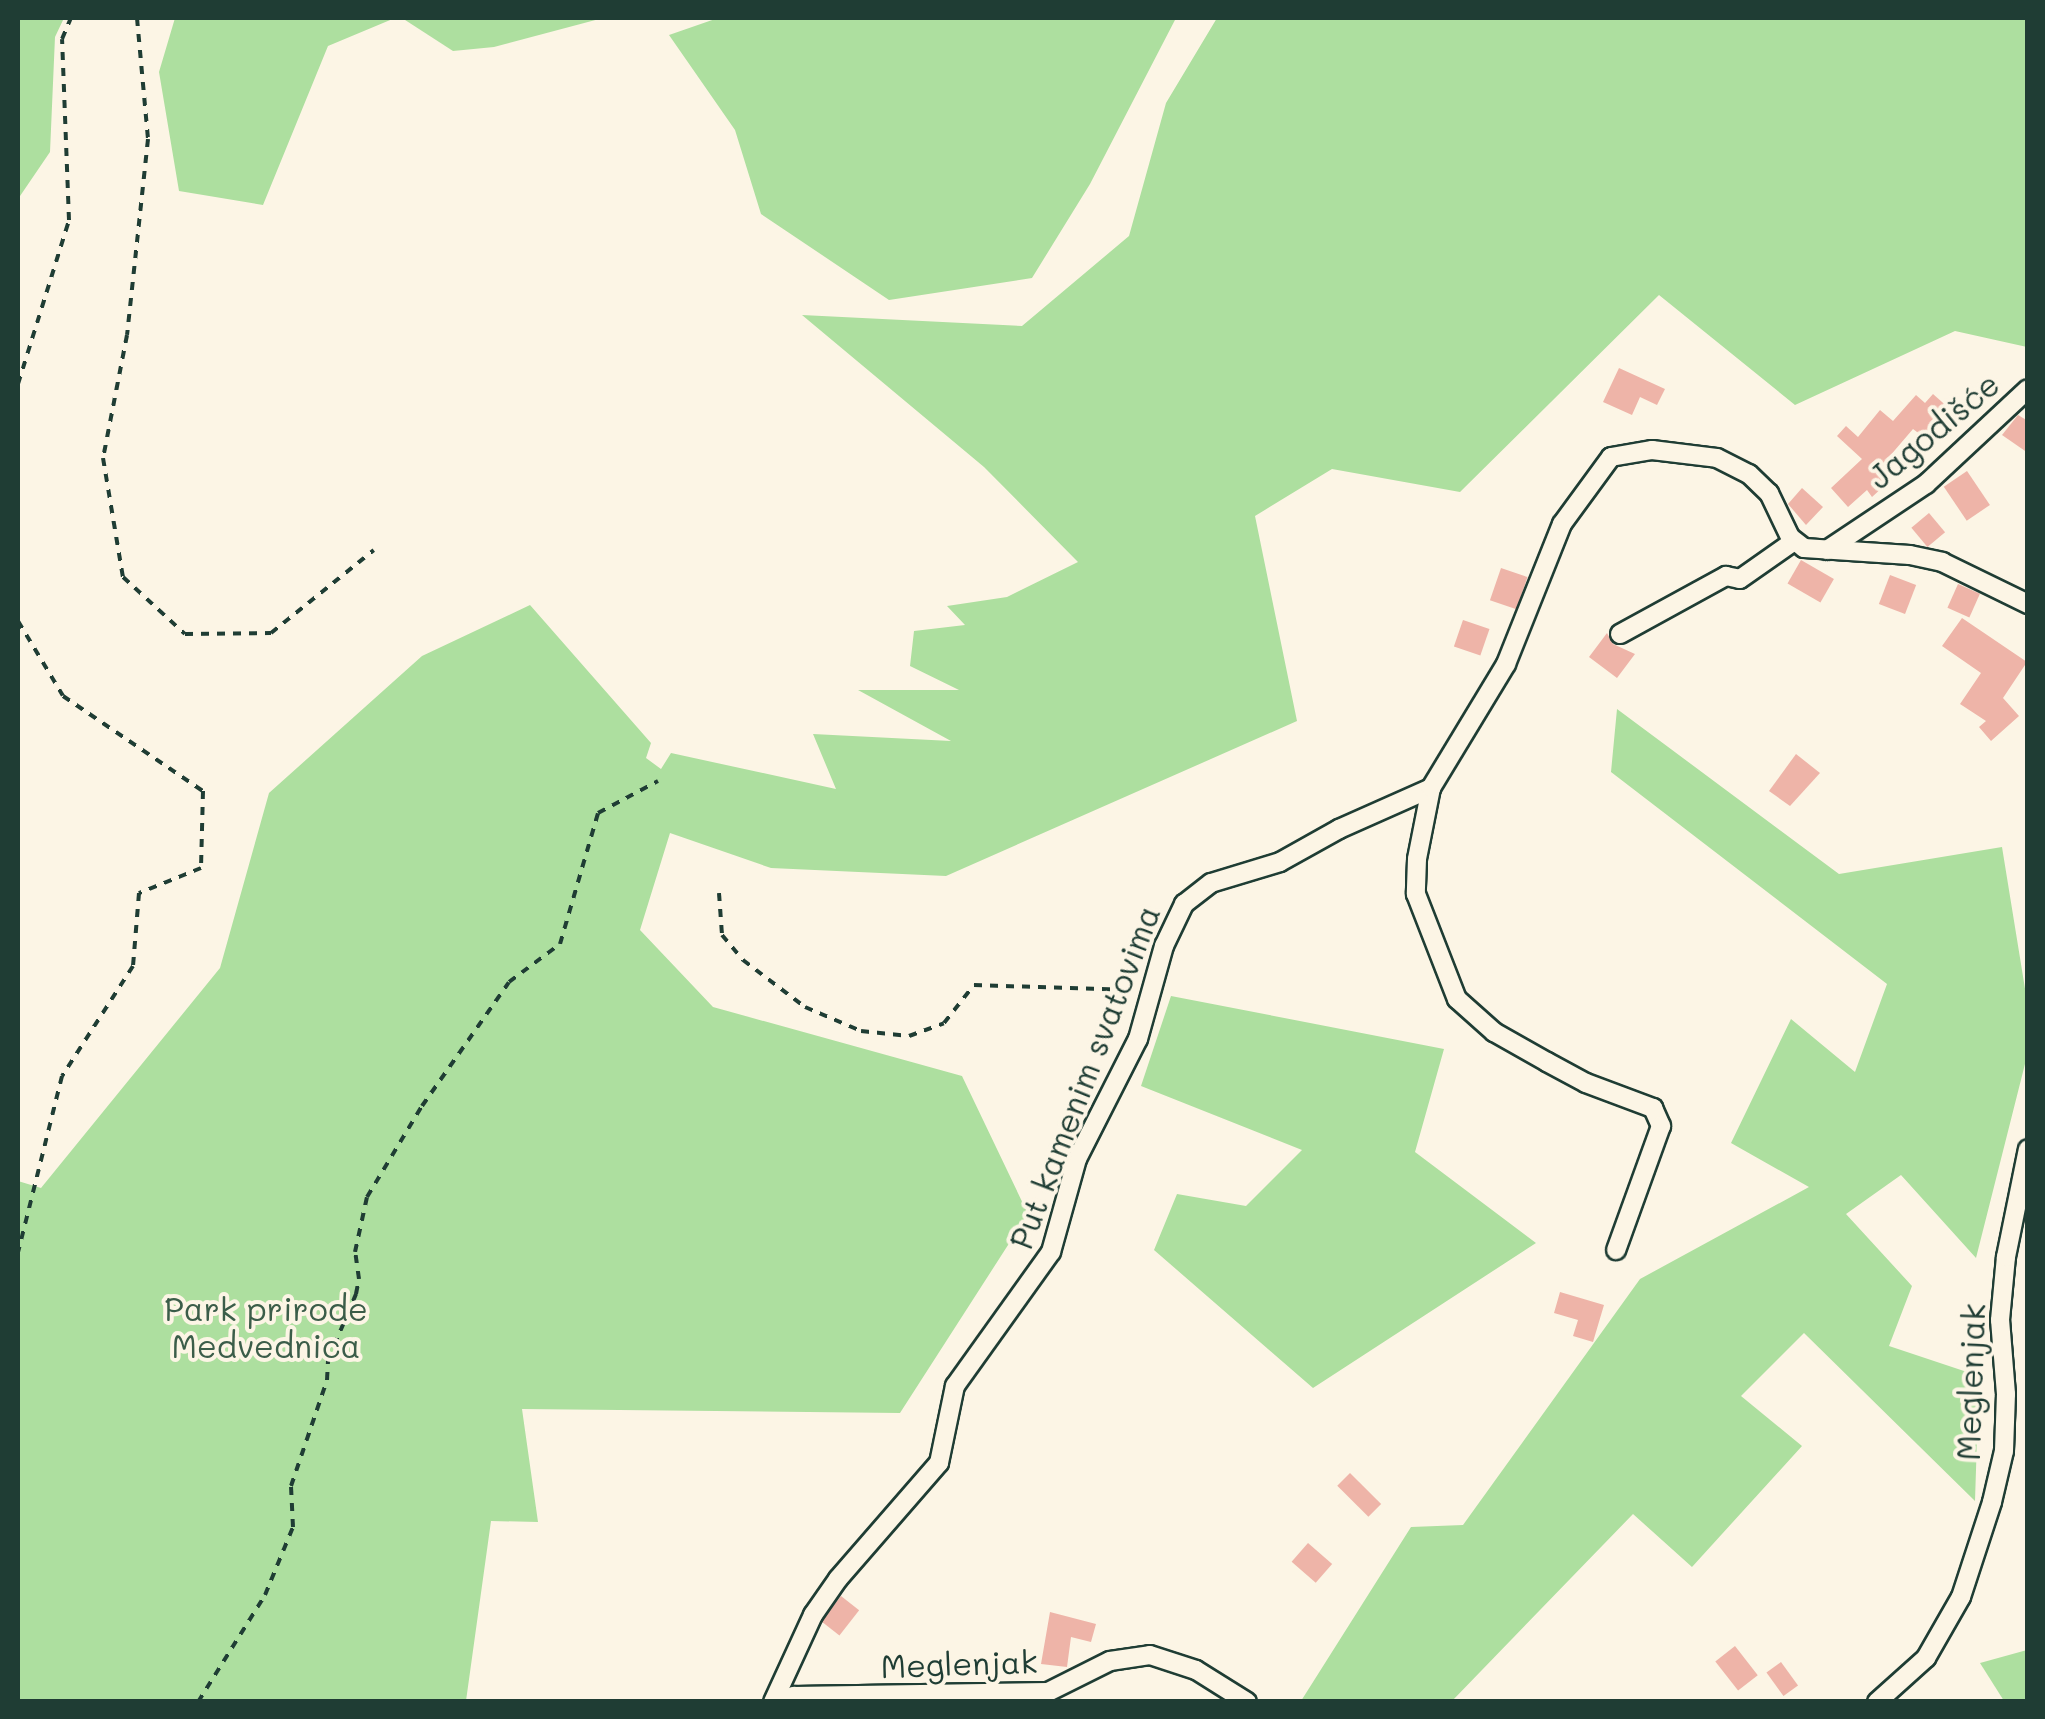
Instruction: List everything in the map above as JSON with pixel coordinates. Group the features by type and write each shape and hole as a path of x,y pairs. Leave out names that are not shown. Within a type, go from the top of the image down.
{"street":[{"name":"Jagodišće","path":"1827,550 1926,484 2028,389"},
{"path":"1616,1250 1661,1126 1653,1108 1586,1083 1494,1032 1458,999 1416,894 1417,858 1431,788 1506,664 1562,524 1611,457 1652,450 1717,458 1749,474 1769,494 1794,542 1804,548 1910,554 1942,562 2028,604"},
{"path":"1620,634 1726,576 1740,579 1794,542"},
{"name":"Put kamenim svatovima","path":"774,1702 813,1615 863,1546 939,1464 954,1386 1051,1252 1076,1158 1138,1038 1164,946 1184,904 1210,883 1280,862 1339,829 1431,788"},
{"name":"Meglenjak","path":"1877,1702 1926,1658 1961,1597 1992,1502 2004,1451 2006,1394 2000,1320 2006,1256 2028,1149"},
{"name":"Meglenjak","path":"774,1702 794,1696 1048,1692 1110,1661 1150,1655 1196,1670 1248,1702"}],"path":[{"path":"18,384 69,220 62,39 71,18"},
{"path":"136,18 148,140 127,335 103,458 123,577 185,634 271,633 374,550"},
{"path":"18,621 63,696 203,792 201,868 139,893 134,966 62,1076 18,1252"},
{"path":"198,1702 264,1596 293,1528 291,1486 327,1380 328,1360 356,1294 359,1279 354,1252 367,1197 422,1106 509,982 560,944 598,813 658,781"},
{"path":"719,894 722,935 742,960 805,1007 861,1031 908,1036 944,1023 974,985 1152,991"}],"green space":[{"path":"18,18 64,18 55,37 50,152 18,199"},
{"path":"175,18 395,18 328,46 263,205 179,191 159,72"},
{"path":"402,18 603,18 494,47 453,51"},
{"path":"718,18 1176,18 1090,184 1032,278 889,300 761,214 735,130 669,35"},
{"name":"Park prirode Medvednica","path":"1217,18 2027,18 2027,347 1955,331 1795,405 1659,295 1460,492 1332,469 1255,516 1297,721 946,876 771,868 670,833 640,930 713,1007 962,1076 1028,1214 900,1413 522,1409 538,1522 491,1521 466,1701 18,1701 18,1181 41,1188 220,968 269,793 422,656 530,605 651,743 646,758 661,769 671,753 836,789 813,734 951,741 858,690 959,690 910,666 914,631 965,625 947,606 1007,597 1078,562 984,467 802,315 1022,326 1129,236 1166,103"},
{"path":"1617,709 1839,874 2002,847 2027,1001 2027,1056 1976,1258 1901,1175 1846,1214 1912,1286 1889,1346 1979,1376 1975,1501 1804,1333 1741,1396 1802,1446 1692,1567 1633,1514 1452,1701 1301,1701 1411,1527 1463,1525 1640,1279 1809,1187 1731,1143 1791,1019 1855,1072 1887,984 1611,772"},
{"path":"1171,996 1444,1049 1415,1152 1536,1243 1313,1388 1154,1250 1177,1194 1246,1206 1302,1150 1141,1086"},
{"path":"2027,1650 2027,1701 2004,1701 1980,1663"}],"building":[{"path":"1619,368 1665,389 1657,405 1640,397 1632,415 1603,402"},
{"path":"1933,394 1951,410 1929,434 1925,431 1921,435 1913,429 1883,464 1895,476 1872,497 1867,490 1848,507 1831,488 1862,459 1837,436 1846,426 1858,437 1880,410 1893,421 1916,395 1925,403"},
{"path":"2018,415 2028,421 2028,453 2002,435"},
{"path":"1967,471 1990,505 1967,521 1944,487"},
{"path":"1802,488 1823,507 1806,525 1788,504"},
{"path":"1929,513 1945,532 1927,547 1911,528"},
{"path":"1801,560 1834,579 1820,602 1788,583"},
{"path":"1501,568 1527,577 1516,609 1490,600"},
{"path":"1890,575 1916,585 1905,614 1879,604"},
{"path":"1958,584 1980,594 1969,618 1947,608"},
{"path":"1962,618 2027,662 2003,698 2019,716 1991,741 1979,727 1986,721 1960,704 1981,673 1942,646"},
{"path":"1463,620 1489,629 1480,656 1454,646"},
{"path":"1607,633 1613,644 1635,654 1617,678 1589,657"},
{"path":"1796,754 1820,773 1790,806 1769,791"},
{"path":"1560,1292 1604,1305 1593,1342 1573,1336 1578,1320 1554,1313"},
{"path":"1350,1473 1381,1504 1368,1517 1337,1486"},
{"path":"1308,1543 1332,1564 1316,1583 1292,1562"},
{"path":"841,1596 859,1610 839,1635 821,1621"},
{"path":"1050,1612 1096,1624 1091,1642 1071,1637 1067,1667 1041,1664"},
{"path":"1735,1646 1758,1675 1738,1691 1715,1661"},
{"path":"1781,1662 1798,1685 1783,1696 1766,1673"}]}
